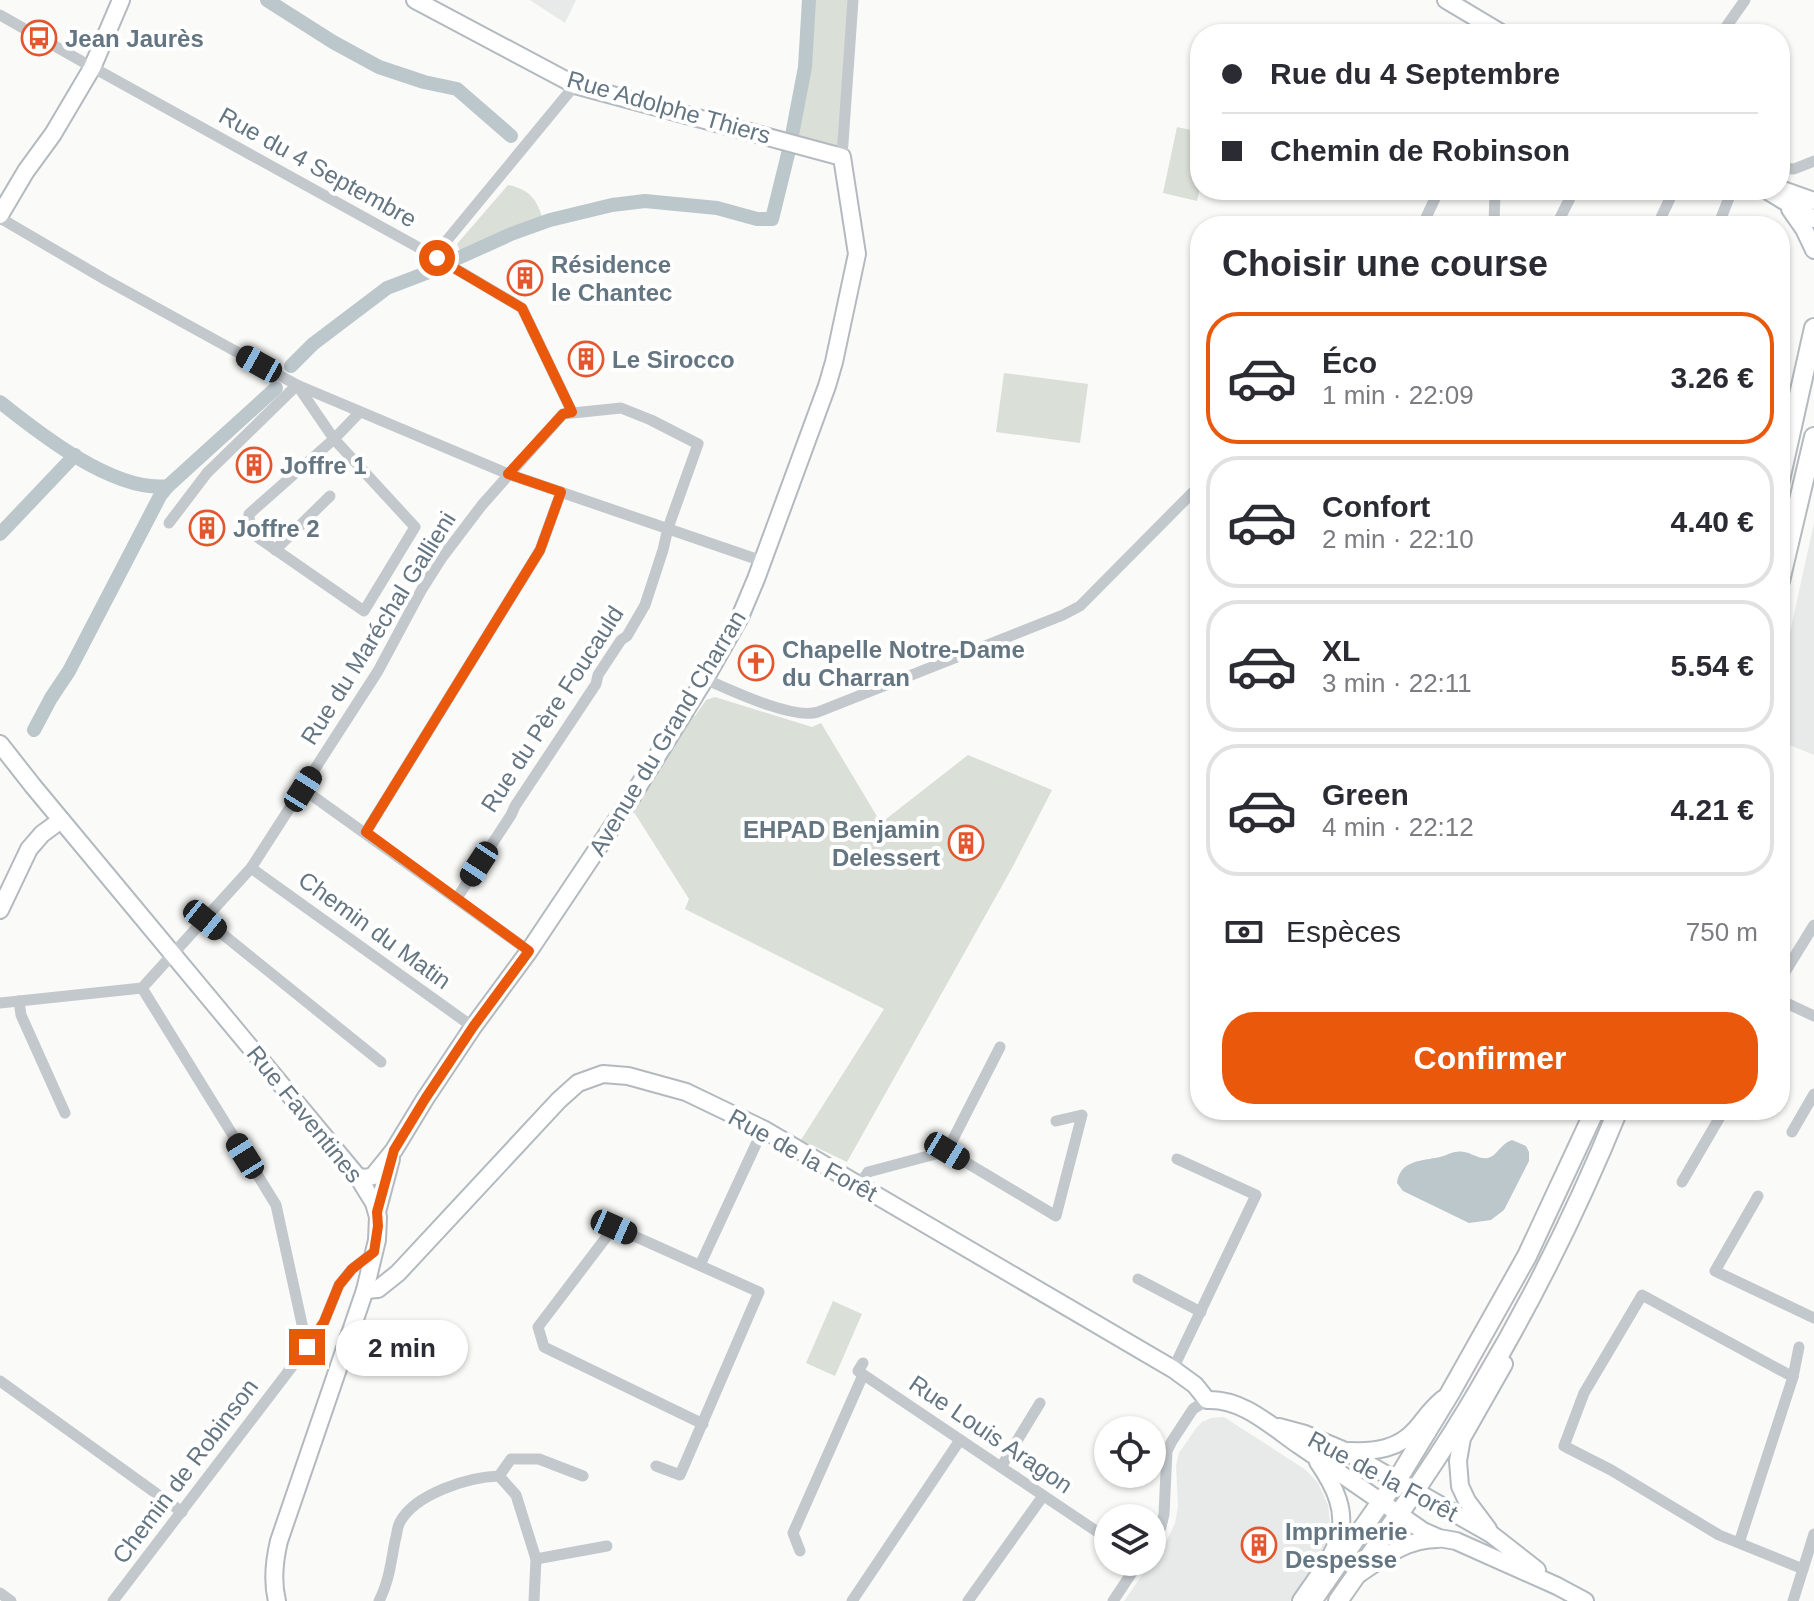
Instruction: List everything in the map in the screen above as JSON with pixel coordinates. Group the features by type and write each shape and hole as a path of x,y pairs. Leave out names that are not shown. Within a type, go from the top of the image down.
{"main road":[{"path":"1790,435 1814,328"},
{"path":"1790,539 1814,437"},
{"path":"1312,1601 1396,1481 1450,1393 1527,1256 1590,1120"},
{"path":"1338,1601 1400,1514 1479,1390 1572,1216 1614,1120"}],"street":[{"path":"121,0 92,68 0,217 106,280 297,385 359,413 508,474 762,561"},
{"name":"Rue Adolphe Thiers","path":"415,0 575,85 842,157"},
{"name":"Avenue du Grand Charran","path":"394,1150 473,1027 529,951 628,803 740,617 831,374 857,254 842,157 853,0"},
{"path":"1728,24 1745,0"},
{"path":"1450,1 1487,24"},
{"name":"Rue du 4 Septembre","path":"0,15 522,308 572,412"},
{"path":"434,256 575,85"},
{"path":"1790,169 1814,161"},
{"path":"1790,194 1814,188"},
{"path":"1790,196 1814,201"},
{"path":"1790,198 1814,219"},
{"path":"1789,200 1814,250"},
{"path":"297,385 334,439 415,527 364,611 250,532 249,514 334,439 359,413"},
{"path":"169,523 207,473 297,385"},
{"name":"Rue du Père Foucauld","path":"457,898 645,605 698,444 621,408 572,412"},
{"name":"Rue du Maréchal Gallieni","path":"142,988 251,868 270,841 378,671 441,559 508,474 563,414 572,412"},
{"path":"366,832 540,550 561,492"},
{"path":"705,679 764,703 809,715 1080,606 1190,495"},
{"path":"275,550 330,496"},
{"name":"Rue Faventines","path":"0,744 358,1177 369,1192 377,1212"},
{"path":"303,789 529,951"},
{"path":"0,910 29,849 61,820"},
{"name":"Chemin du Matin","path":"251,868 473,1027"},
{"path":"205,920 381,1062"},
{"path":"1790,964 1814,925"},
{"path":"0,1003 142,988 276,1205 307,1347"},
{"path":"19,1001 21,1015 65,1113"},
{"path":"1790,1005 1814,1016"},
{"path":"947,1151 1000,1047"},
{"name":"Rue de la Forêt","path":"365,1290 378,1289 398,1273 578,1083 603,1074 628,1076 686,1092 763,1129 1173,1369 1195,1385 1207,1400 1219,1399 1232,1403 1273,1425 1423,1531 1456,1541 1585,1601"},
{"path":"1792,1132 1814,1094"},
{"path":"859,1186 868,1172 947,1151 1056,1216 1082,1115 1056,1121"},
{"path":"1682,1182 1718,1120"},
{"path":"700,1265 763,1129"},
{"path":"358,1177 373,1176 394,1150"},
{"path":"275,1599 274,1562 279,1541 365,1290 378,1226 377,1212 394,1150"},
{"path":"1173,1369 1256,1195 1177,1159"},
{"path":"1758,1196 1715,1271 1814,1318"},
{"path":"656,1466 680,1475 703,1424 759,1292 614,1227 538,1327 544,1347 703,1424"},
{"name":"Chemin de Robinson","path":"113,1601 307,1347 324,1322 339,1285 352,1269 374,1252"},
{"path":"1138,1279 1201,1312"},
{"name":"Rue de la Forêt","path":"1491,1534 1460,1486 1459,1449 1462,1438 1517,1340 1533,1294"},
{"path":"1793,1377 1642,1295 1584,1393 1564,1446 1611,1470 1719,1535 1803,1569"},
{"path":"1739,1543 1793,1377 1799,1347"},
{"name":"Rue Louis Aragon","path":"800,1551 793,1533 863,1369 960,1440 1094,1530"},
{"path":"0,1381 182,1512"},
{"path":"1343,1450 1369,1452 1387,1449 1401,1442 1450,1393"},
{"path":"1164,1504 1167,1451 1193,1409 1207,1400"},
{"path":"1001,1467 1040,1403"},
{"name":"Rue de la Forêt","path":"1273,1425 1343,1450 1491,1534 1557,1586"},
{"path":"852,1601 960,1440"},
{"path":"1301,1601 1334,1553 1341,1533 1339,1502 1313,1454"},
{"path":"499,1476 511,1459 539,1459 583,1476"},
{"path":"379,1601 386,1587 399,1523 417,1502 436,1492 486,1476 499,1476 516,1495 536,1559 534,1601"},
{"path":"968,1601 1043,1496"},
{"path":"1793,1601 1814,1534"},
{"name":"Rue de la Forêt","path":"1354,1577 1407,1543 1439,1538"},
{"path":"536,1559 607,1546"},
{"path":"1113,1601 1130,1576"},
{"path":"0,1593 11,1601"}],"shaded area":[{"path":"530,0 576,0 565,23"},
{"path":"809,0 853,0 842,157 795,144 792,135 805,67"},
{"path":"1177,127 1190,130 1190,199 1163,193"},
{"path":"508,185 531,196 543,220 462,254 457,244"},
{"path":"1004,373 1088,384 1080,443 996,432"},
{"path":"1814,523 1814,755 1790,745 1790,632"},
{"path":"715,697 812,727 821,723 881,823 968,755 1052,790 1012,868 847,1162 801,1140 884,1009 685,909 689,899 632,809 690,716 695,716 706,700"},
{"path":"1512,1140 1526,1146 1529,1161 1504,1210 1491,1220 1469,1223 1403,1191 1397,1183 1402,1170 1412,1163 1458,1152 1488,1158"},
{"path":"833,1301 862,1314 835,1376 806,1363"},
{"path":"1224,1417 1306,1470 1318,1483 1328,1505 1330,1523 1322,1555 1290,1601 1124,1601 1141,1576 1166,1576 1166,1541 1175,1523 1178,1506 1176,1465 1179,1453 1197,1427 1211,1418"}],"waterway":[{"path":"267,0 379,67 457,89 511,136"},
{"path":"792,135 805,67 809,0"},
{"path":"456,259 550,220 612,205 645,201 717,208 757,219 772,219 789,150"},
{"path":"291,366 313,344 387,288 434,270"},
{"path":"0,402 36,430 102,471 147,486 168,486 276,388"},
{"path":"0,534 75,455"},
{"path":"34,730 168,486"}],"place":[{"name":"Jean Jaurès","path":"39,38"},
{"name":"Résidence le Chantec","path":"525,278"},
{"name":"Le Sirocco","path":"586,359"},
{"name":"Joffre 1","path":"254,465"},
{"name":"Joffre 2","path":"207,528"},
{"name":"Chapelle Notre-Dame du Charran","path":"756,663"},
{"name":"EHPAD Benjamin Delessert","path":"966,843"},
{"name":"Imprimerie Despesse","path":"1259,1545"}],"route":[{"path":"307,1347 324,1322 339,1285 352,1269 374,1252 377,1212 394,1150 473,1027 529,951 366,832 540,550 561,492 508,474 563,414 572,412 522,308 437,258"}]}
